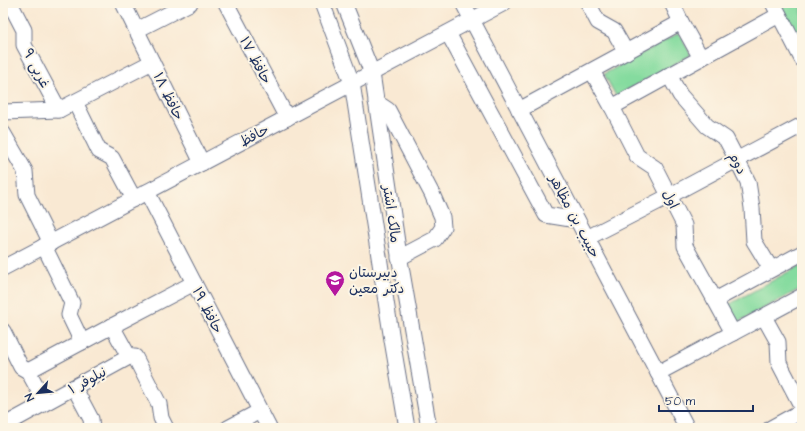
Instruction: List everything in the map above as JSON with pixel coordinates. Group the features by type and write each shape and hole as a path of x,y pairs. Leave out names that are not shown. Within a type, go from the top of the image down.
{"street":[{"name":"۹ غربی","path":"10,3 24,30 24,45 59,110"},
{"name":"حافظ ۱۸","path":"123,3 202,163"},
{"path":"136,30 190,3"},
{"name":"حافظ ۱۷","path":"226,3 287,118"},
{"name":"مالک اشتر","path":"322,3 352,84 407,428"},
{"name":"مالک اشتر","path":"344,3 372,73 399,258 429,428"},
{"name":"حبیب بن مظاهر","path":"463,3 687,428"},
{"name":"حافظ","path":"3,268 504,3"},
{"path":"588,3 598,22 614,32 626,52"},
{"path":"672,3 701,58"},
{"path":"612,107 701,58 776,9 802,59"},
{"path":"519,110 681,22"},
{"path":"448,33 546,215 577,220"},
{"path":"3,112 59,110 152,62"},
{"name":"اول","path":"592,71 637,156 655,168 684,225 685,246 733,333"},
{"name":"دوم","path":"669,75 680,95 707,126 726,138 748,182 752,208 754,240 771,269"},
{"path":"75,102 99,151 112,158 134,199"},
{"path":"376,102 388,110 432,194 442,217 443,227 435,239 399,258"},
{"path":"587,238 802,125"},
{"path":"3,133 25,171 26,195 72,303 70,315 82,342"},
{"name":"حافظ ۱۹","path":"147,192 269,428"},
{"path":"715,300 802,253"},
{"path":"28,371 194,282"},
{"path":"658,373 802,296"},
{"path":"764,317 778,342 779,363 802,407"},
{"path":"112,326 129,357 135,357 159,404 161,418 166,428"},
{"path":"3,332 21,367 28,371 46,402"},
{"name":"نیلوفر ۱","path":"3,426 129,357"},
{"path":"74,387 91,419 92,428"},
{"path":"228,428 260,411"},
{"path":"771,428 802,411"}],"green space":[{"path":"780,3 802,3 802,45"},
{"path":"679,33 691,55 616,96 604,74"},
{"path":"799,266 802,271 802,288 738,322 728,305"}],"place":[{"name":"دبیرستان دکتر معین","path":"335,297"}]}
